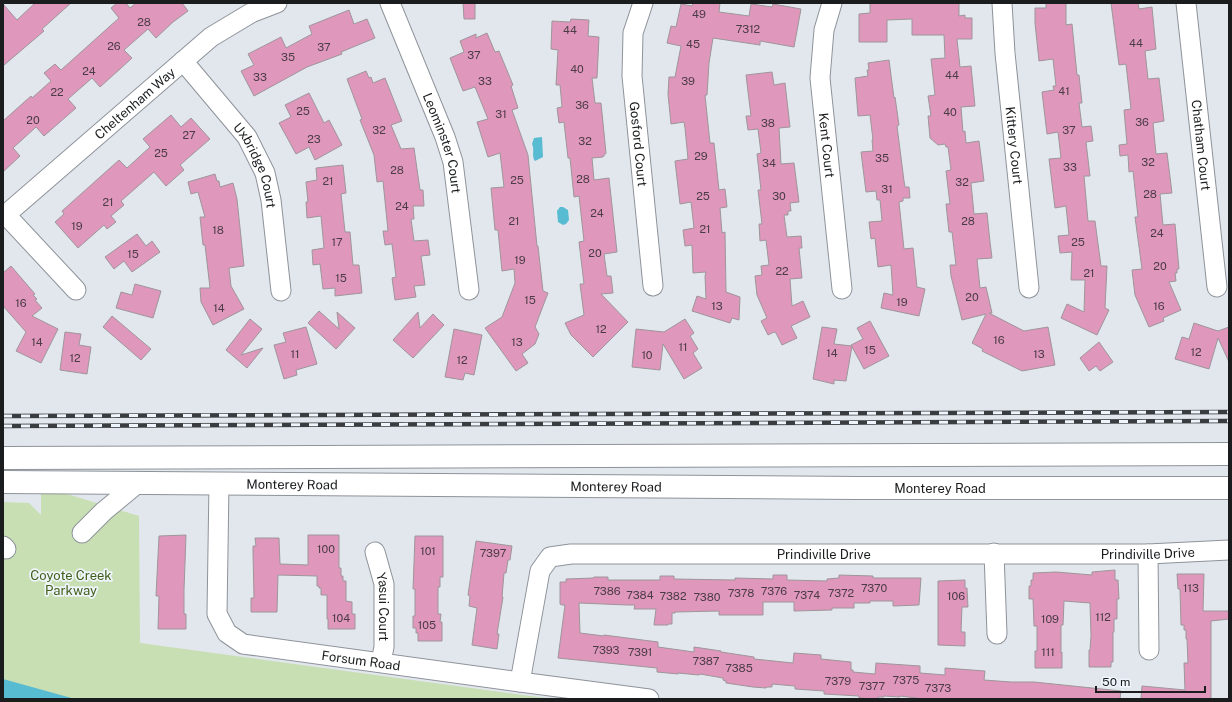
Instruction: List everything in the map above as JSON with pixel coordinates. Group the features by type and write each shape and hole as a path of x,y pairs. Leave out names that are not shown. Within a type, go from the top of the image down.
{"main road":[{"name":"Monterey Road","path":"3,458 1229,454"},
{"name":"Monterey Road","path":"3,482 858,488 1229,488"}],"street":[{"name":"Cheltenham Way","path":"5,216 211,36 251,13 276,3"},
{"name":"Leominster Court","path":"390,3 445,137 452,162 469,290"},
{"name":"Gosford Court","path":"643,3 633,33 632,76 653,286"},
{"name":"Kent Court","path":"832,3 824,30 820,78 842,289"},
{"name":"Kittery Court","path":"1002,3 1005,53 1029,288"},
{"name":"Chatham Court","path":"1186,3 1217,287"},
{"name":"Uxbridge Court","path":"183,61 247,137 265,173 271,200 281,291"},
{"path":"5,216 76,290"},
{"path":"82,533 138,483"},
{"name":"Forsum Road","path":"220,483 217,614 227,633 243,644 649,699"},
{"name":"Prindiville Drive","path":"520,682 540,571 550,557 571,554 1148,554 1229,550"},
{"name":"Yasui Court","path":"375,552 384,584 384,647 382,662"},
{"path":"994,554 998,634"},
{"path":"1148,554 1149,650"}],"green space":[{"name":"Coyote Creek Parkway","path":"41,486 139,516 140,643 553,699 3,699 3,502 29,503 41,515"}],"water":[{"path":"542,137 543,157 535,161 533,157 532,144 534,138"},
{"path":"560,207 568,210 569,220 563,225 558,222 557,211"},
{"path":"3,679 75,699 3,699"}],"building":[{"path":"35,3 71,3 42,29 44,31 3,66 3,4 17,20"},
{"path":"117,3 126,3 130,8 136,3 182,3 188,11 173,22 156,38 148,29 124,50 132,58 100,87 92,78 68,99 76,108 44,136 36,127 13,148 20,156 3,172 3,121 31,96 32,98 51,81 44,73 55,64 61,70 119,18 111,8"},
{"path":"463,3 475,3 475,19 464,19"},
{"path":"693,3 720,3 719,12 749,16 751,4 772,7 773,4 801,9 794,47 760,41 760,45 713,38 709,63 707,95 705,95 710,143 714,143 719,190 725,189 727,207 720,208 722,233 725,232 726,292 740,297 739,320 732,318 730,323 692,311 697,296 706,299 706,272 693,273 692,245 685,246 683,230 694,228 691,202 680,204 675,161 688,159 685,128 684,122 671,124 668,94 669,77 675,77 681,46 667,43 671,26 676,27 681,4 692,6"},
{"path":"870,3 959,3 959,16 965,15 965,18 972,18 972,39 957,39 960,67 971,66 975,106 961,107 963,132 965,131 966,143 979,141 984,181 971,183 974,214 987,213 992,258 977,259 980,288 986,287 992,313 989,313 1024,331 1048,327 1055,365 1022,371 982,351 983,349 972,343 986,314 962,320 951,276 950,265 956,265 952,232 949,232 946,204 950,204 946,171 951,170 948,147 946,147 945,144 938,145 930,138 928,116 931,116 928,96 935,95 931,59 945,58 944,35 912,35 912,19 887,20 887,42 859,42 859,14 870,13"},
{"path":"1046,3 1066,3 1066,25 1072,24 1077,75 1079,75 1082,103 1079,103 1082,127 1091,126 1093,141 1086,142 1090,176 1084,176 1088,221 1095,221 1101,266 1107,266 1105,308 1109,310 1097,335 1061,318 1067,304 1084,312 1085,280 1071,280 1072,252 1060,253 1058,236 1069,235 1066,206 1055,208 1049,159 1061,158 1058,132 1047,134 1042,92 1054,90 1053,86 1056,86 1053,59 1039,61 1035,23 1035,8 1046,8"},
{"path":"1111,3 1138,3 1139,9 1152,7 1156,49 1145,51 1148,79 1159,78 1164,121 1153,123 1156,154 1167,153 1172,193 1160,194 1163,225 1175,224 1179,269 1177,269 1177,273 1175,273 1176,281 1169,282 1181,310 1163,318 1164,321 1149,327 1135,295 1132,270 1142,269 1135,217 1138,217 1133,171 1129,172 1128,155 1120,156 1119,145 1127,144 1124,110 1131,109 1126,64 1119,65"},
{"path":"349,10 354,24 367,19 375,38 341,52 342,54 307,67 254,96 241,71 254,65 248,54 281,37 286,48 312,34 309,26"},
{"path":"571,19 589,20 588,36 599,37 597,78 592,78 595,103 601,103 606,153 603,157 592,158 594,180 609,178 617,252 604,254 607,276 611,276 613,293 601,294 628,322 593,357 571,335 565,323 584,315 580,284 584,284 579,242 584,241 579,196 574,197 564,122 559,123 557,108 562,107 560,85 556,85 558,50 551,49 552,21 570,22"},
{"path":"487,33 495,52 499,51 513,85 511,86 518,108 512,110 528,155 543,291 548,293 535,327 539,334 535,344 522,354 528,363 516,371 485,328 502,317 515,283 514,269 502,271 498,230 495,230 491,188 504,187 500,153 488,157 477,122 488,119 475,87 463,91 450,58 464,52 460,41 476,34 476,38"},
{"path":"889,60 899,125 897,126 904,181 905,187 909,187 910,198 903,198 903,201 899,202 904,249 913,248 917,287 925,289 919,316 881,308 884,293 893,295 891,265 878,267 875,238 871,239 869,222 882,221 880,200 877,200 876,191 866,192 861,152 873,151 873,140 870,115 858,116 855,78 868,76 868,63"},
{"path":"366,71 369,78 371,77 373,83 385,78 402,121 391,125 401,149 414,148 420,190 423,190 424,206 413,206 414,219 411,219 414,241 428,240 430,255 421,256 425,285 414,286 416,297 395,300 392,278 396,277 392,244 385,245 383,231 388,231 383,181 377,182 374,155 360,120 362,119 347,79"},
{"path":"772,72 774,85 785,83 790,127 779,128 781,164 794,163 799,202 790,203 791,211 788,211 788,215 784,215 787,237 801,236 802,248 799,248 802,278 790,279 792,306 803,301 810,317 791,326 797,338 782,345 776,333 774,332 768,335 761,321 767,318 757,295 755,276 762,275 761,266 769,265 766,240 760,241 759,224 762,224 758,190 761,190 757,154 761,153 758,129 748,130 746,116 751,116 746,75"},
{"path":"309,93 324,123 329,120 342,145 315,160 309,147 296,154 279,123 291,117 285,105"},
{"path":"171,115 181,127 191,118 210,139 180,165 184,170 166,186 154,172 121,201 124,205 111,216 116,222 107,229 104,225 78,248 55,222 64,214 62,211 119,160 127,168 150,147 143,139"},
{"path":"343,165 346,193 341,194 345,232 350,232 353,265 359,265 362,293 335,296 335,288 323,289 320,264 313,265 312,250 324,248 321,216 307,218 306,202 308,202 306,182 317,180 316,168"},
{"path":"215,174 217,181 219,181 220,187 233,183 237,199 244,266 229,268 231,286 244,309 213,325 201,302 200,288 210,288 200,217 205,217 198,192 191,194 188,182"},
{"path":"137,234 146,246 152,241 160,252 132,272 124,261 114,269 105,257"},
{"path":"11,266 35,294 33,295 37,299 35,300 42,308 32,316 58,329 41,363 16,351 26,332 3,306 3,273"},
{"path":"135,284 161,291 153,318 116,308 121,292 132,295"},
{"path":"319,311 339,329 337,312 355,328 336,349 308,323"},
{"path":"418,312 420,328 433,314 444,325 413,358 393,340"},
{"path":"112,316 151,349 141,360 103,327"},
{"path":"250,319 262,329 241,355 263,348 247,368 226,350"},
{"path":"685,319 694,333 690,336 698,349 693,353 702,368 684,379 663,344 660,370 632,367 636,329 664,332"},
{"path":"870,321 889,356 864,369 851,345 863,339 857,328"},
{"path":"1194,323 1218,331 1229,327 1229,362 1218,338 1209,369 1175,359 1182,337 1189,339"},
{"path":"306,327 317,364 296,370 297,375 284,379 274,345 286,342 283,333"},
{"path":"822,327 837,329 834,344 852,346 846,381 834,380 834,384 813,379"},
{"path":"454,329 482,335 474,375 465,373 463,380 445,377"},
{"path":"65,332 81,334 79,345 91,347 87,374 60,370"},
{"path":"1099,342 1113,362 1100,371 1096,366 1089,371 1080,358"},
{"path":"186,535 184,614 186,614 186,629 158,629 159,596 156,596 159,536"},
{"path":"308,535 339,535 339,568 341,568 341,576 343,576 343,581 346,581 346,601 352,602 352,614 355,614 355,629 328,629 327,595 321,595 321,588 317,586 317,576 278,575 277,612 251,612 251,598 254,598 253,546 256,546 255,538 279,538 280,564 308,565"},
{"path":"415,536 443,536 443,577 440,577 440,587 438,587 438,614 441,614 440,622 442,622 442,641 418,641 418,633 416,633 416,628 413,628 413,616 415,616 415,589 413,589"},
{"path":"476,541 512,546 510,560 508,560 506,573 504,573 503,597 497,634 499,634 497,649 472,645 477,608 469,606 470,596 468,595"},
{"path":"1115,570 1115,580 1118,580 1119,599 1117,599 1117,619 1114,619 1113,662 1111,662 1111,667 1089,667 1091,636 1090,603 1064,601 1063,625 1061,625 1062,668 1035,668 1037,626 1034,626 1033,599 1029,599 1029,586 1031,586 1031,580 1033,580 1033,573 1056,572 1092,575 1092,572"},
{"path":"1177,574 1204,574 1203,611 1229,611 1229,619 1211,621 1211,699 1141,699 1142,686 1185,690 1184,663 1188,663 1187,639 1184,625 1181,625 1180,589 1178,589"},
{"path":"773,575 787,575 787,580 827,581 827,579 839,578 839,575 873,576 873,578 921,578 919,605 893,606 893,601 870,601 870,603 854,603 854,608 794,611 794,602 763,602 763,615 719,615 719,611 675,612 672,613 672,624 654,625 656,609 634,609 635,605 579,603 580,633 658,642 658,647 694,652 694,647 754,657 754,659 793,663 794,653 821,655 821,659 851,662 851,670 853,670 853,672 875,674 876,663 920,666 920,673 945,675 945,668 985,671 984,680 1034,682 1121,691 1120,699 924,699 900,696 884,696 878,697 878,699 859,698 859,696 824,694 824,691 795,689 795,686 772,684 772,687 766,688 753,687 726,683 723,678 700,674 657,672 657,668 558,658 565,605 560,604 560,582 566,582 566,579 608,577 608,580 660,580 660,576 674,576 674,579 735,580 735,578 773,579"},
{"path":"965,580 968,607 962,607 961,632 965,632 965,646 938,645 938,581"}],"railway":[{"path":"3,416 1229,412"},
{"path":"3,426 1229,421"}]}
